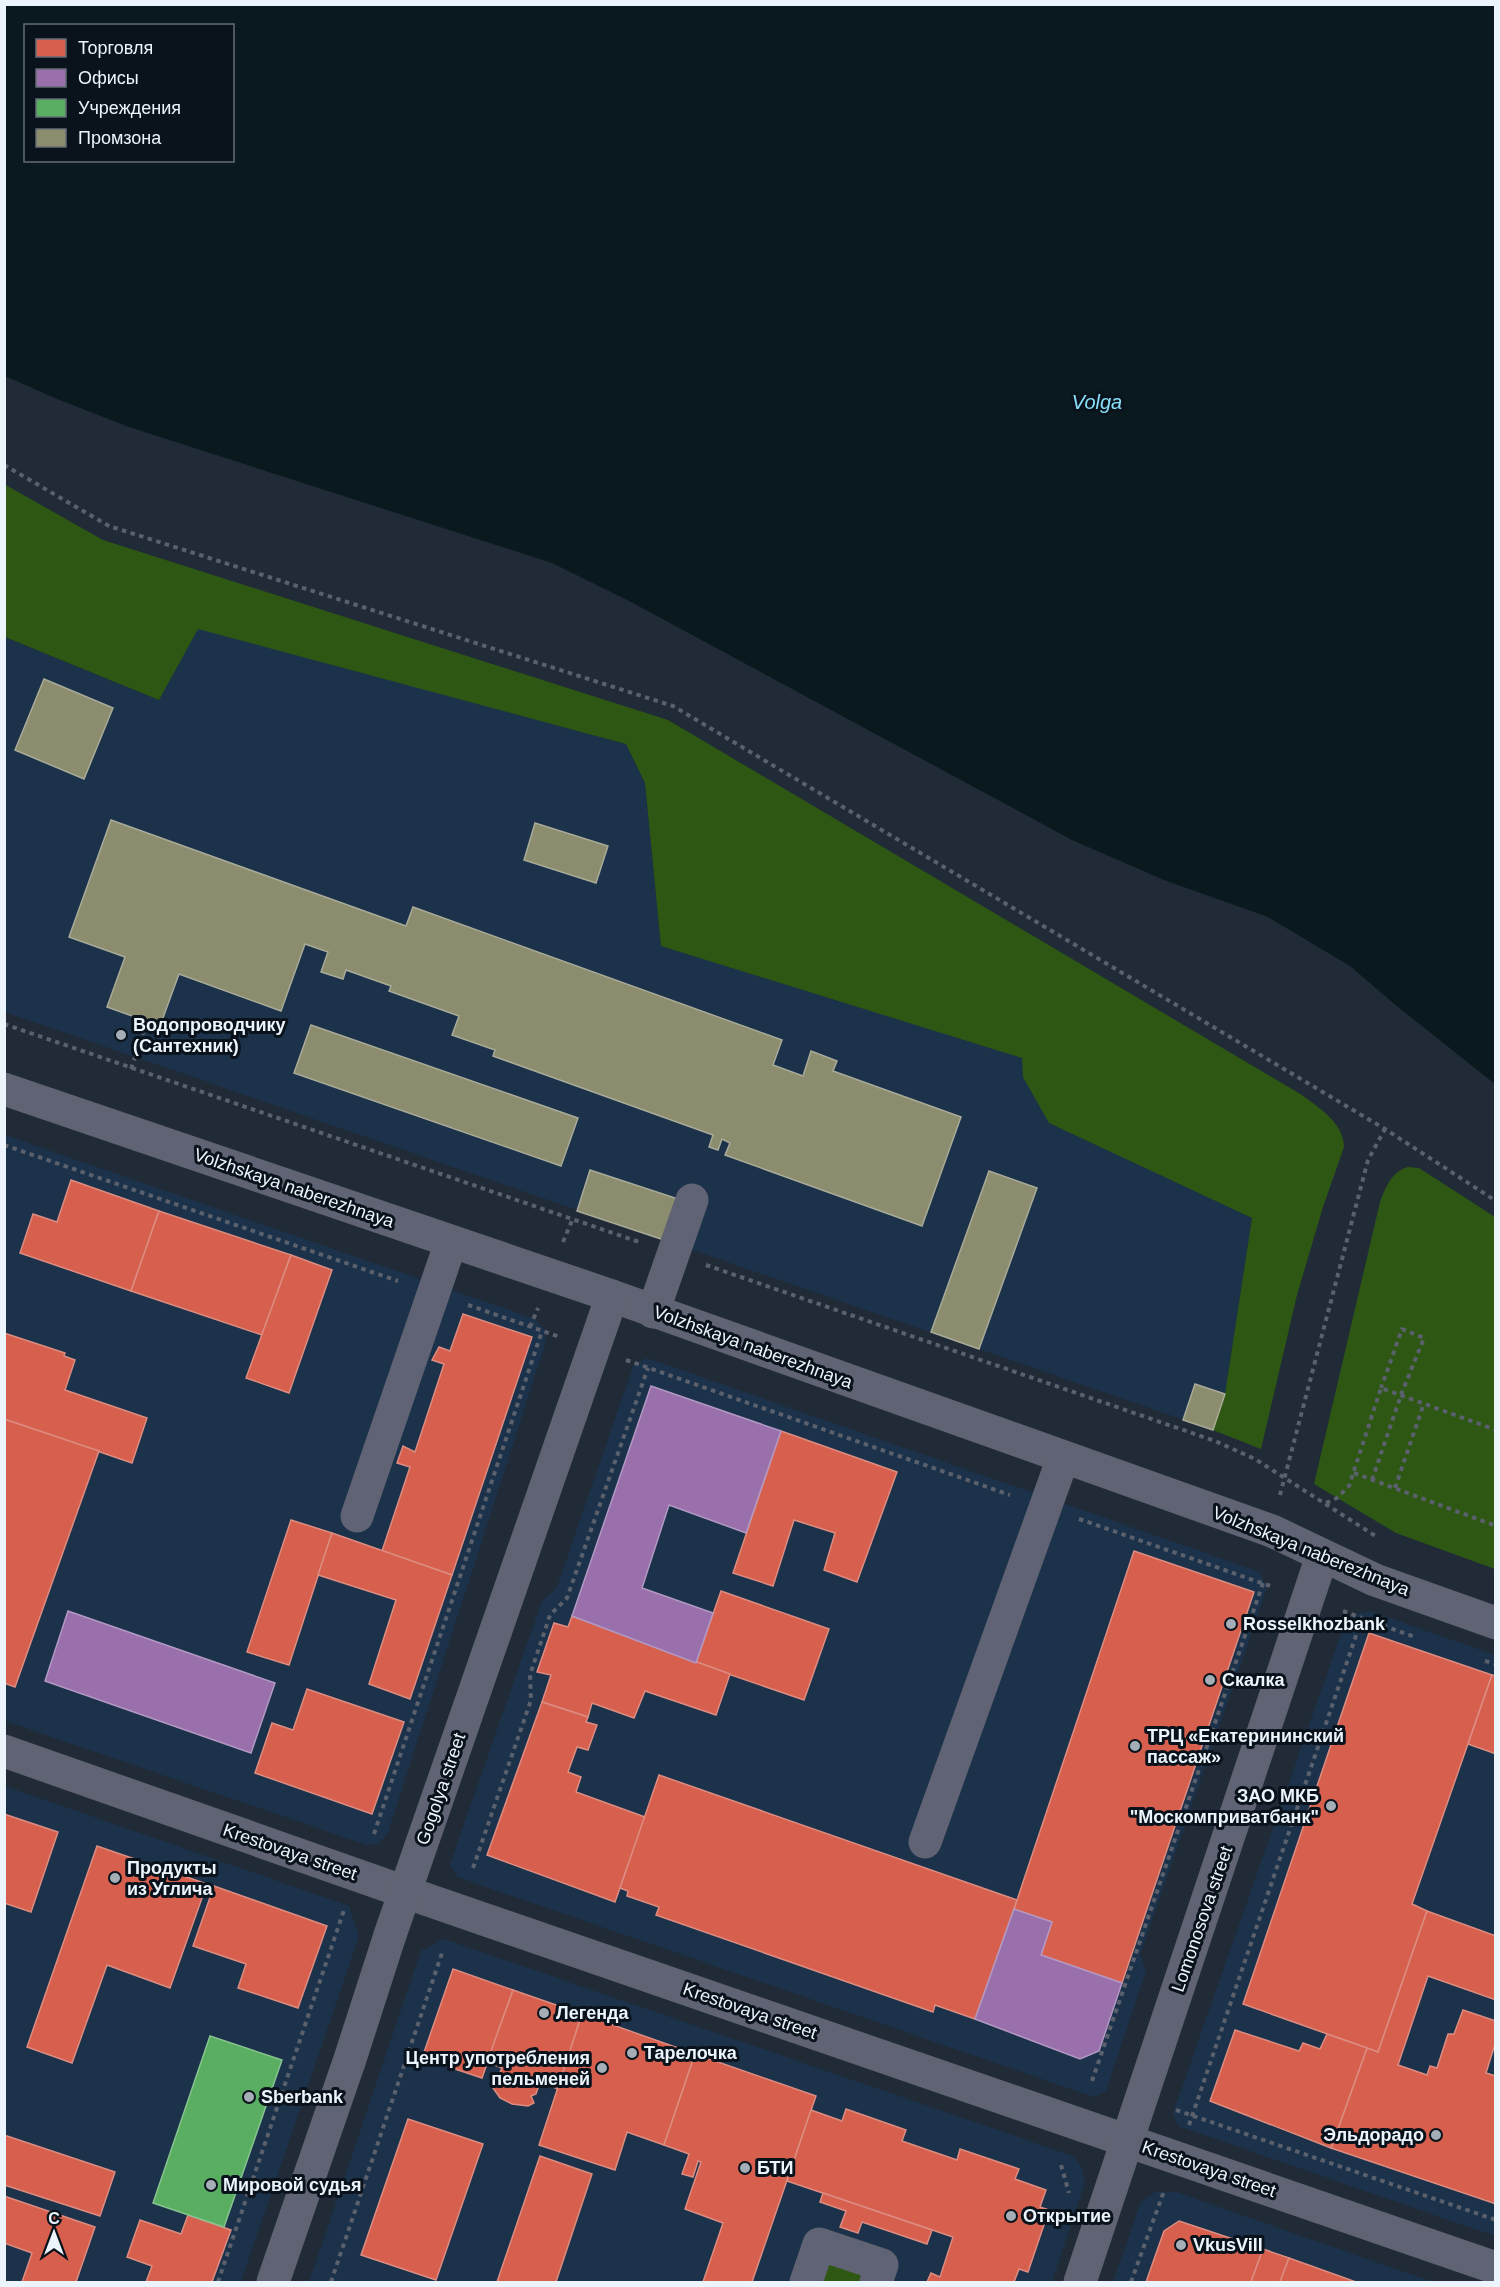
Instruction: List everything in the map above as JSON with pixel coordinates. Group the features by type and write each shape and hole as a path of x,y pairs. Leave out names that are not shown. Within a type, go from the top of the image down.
{"street":[{"name":"Volzhskaya naberezhnaya","path":"4,1089 612,1296 1272,1531 1374,1580 1496,1623"},
{"path":"653,1312 692,1200"},
{"path":"357,1516 451,1242"},
{"name":"Gogolya street","path":"273,2283 405,1892 612,1296"},
{"path":"925,1842 1063,1458"},
{"name":"Lomonosova street","path":"1080,2283 1322,1556"},
{"name":"Krestovaya street","path":"4,1751 405,1892 1176,2157 1488,2272"},
{"path":"806,2283 819,2244 882,2265 876,2283"}],"path":[{"path":"4,465 109,526 673,706 1385,1129 1496,1201"},
{"path":"131,1069 147,1021"},
{"path":"4,1024 1215,1441 1255,1459 1284,1476 1379,1539"},
{"path":"1272,1531 1284,1476 1368,1160 1385,1129"},
{"path":"4,1145 542,1330 1418,1637"},
{"path":"1326,1503 1337,1498 1349,1486 1402,1329 1424,1338 1401,1395 1372,1480"},
{"path":"374,1834 542,1330"},
{"path":"473,1868 531,1700 530,1675 550,1615 567,1598 648,1368"},
{"path":"1381,1388 1496,1430"},
{"path":"1395,1488 1424,1403"},
{"path":"1354,1473 1496,1526"},
{"path":"1092,2081 1263,1583"},
{"path":"1131,2283 1192,2115 1362,1618"},
{"path":"1484,1660 1496,1664"},
{"path":"218,2283 356,1874"},
{"path":"331,2283 442,1953"},
{"path":"1142,2098 1496,2220"}],"shaded area":[{"path":"198,628 626,744 645,783 661,946 1023,1058 1049,1123 1252,1218 1225,1394 1213,1430 5,1012 4,637 159,700"},
{"path":"5,1135 535,1319 545,1330 546,1342 388,1832 380,1843 367,1845 5,1721"},
{"path":"647,1358 1260,1572 1267,1588 1140,1955 1146,1971 1106,2091 1094,2097 457,1877 450,1864 542,1601 557,1587 634,1364"},
{"path":"1370,1611 1495,1655 1495,2236 1178,2126 1173,2113 1347,1617"},
{"path":"5,1786 349,1906 359,1936 241,2282 5,2282"},
{"path":"444,1939 1073,2156 1082,2168 1085,2183 1052,2282 309,2282 421,1951"},
{"path":"1155,2192 1176,2192 1433,2282 1113,2282 1141,2202"}],"green space":[{"path":"4,484 103,540 668,720 1316,1105 1335,1123 1343,1138 1344,1147 1323,1207 1297,1295 1261,1449 1213,1430 1225,1394 1252,1218 1049,1123 1023,1077 1022,1058 661,946 645,783 626,744 198,629 159,700 5,637"},
{"path":"1408,1167 1419,1168 1495,1217 1495,1569 1396,1533 1314,1484 1380,1202 1393,1176"},
{"path":"828,2262 864,2274 861,2282 821,2282"}],"water":[{"name":"Volga","path":"5,4 1495,5 1495,1084 1350,966 1268,917 1164,880 1072,840 631,602 552,563 129,427 5,376"}],"building: Торговля":[{"path":"71,1180 159,1211 131,1291 20,1253 33,1214 57,1222"},
{"path":"159,1211 291,1255 262,1335 131,1291"},
{"path":"291,1255 332,1270 289,1393 246,1378"},
{"path":"463,1314 532,1337 452,1575 382,1551 410,1467 397,1463 403,1446 415,1452 444,1364 432,1360 439,1347 450,1351"},
{"path":"4,1333 65,1353 64,1356 75,1360 65,1390 147,1418 132,1463 4,1419"},
{"path":"4,1419 99,1451 15,1687 4,1683"},
{"path":"781,1431 897,1472 857,1582 824,1570 835,1533 794,1520 773,1586 733,1573"},
{"path":"291,1520 332,1533 289,1665 247,1652"},
{"path":"332,1533 452,1575 410,1699 369,1684 396,1600 318,1575"},
{"name":"ТРЦ «Екатерининский пассаж»","path":"1134,1551 1254,1592 1122,1983 1041,1955 1052,1922 1014,1909"},
{"path":"721,1591 829,1629 804,1700 696,1663"},
{"path":"572,1616 730,1674 716,1715 645,1691 634,1718 592,1703 588,1717 542,1702 551,1675 537,1672 554,1623 568,1627"},
{"path":"1369,1633 1492,1675 1412,1904 1427,1911 1378,2052 1243,2004"},
{"path":"1492,1675 1496,1676 1496,1754 1468,1744"},
{"path":"307,1689 404,1722 372,1814 255,1773 272,1723 293,1730"},
{"path":"542,1702 588,1717 586,1722 597,1725 588,1750 577,1747 568,1772 581,1777 576,1792 645,1817 615,1902 487,1855"},
{"path":"659,1775 1017,1900 975,2019 935,2005 933,2012 656,1915 659,1907 627,1896 628,1891 620,1888"},
{"path":"4,1814 58,1832 31,1912 4,1903"},
{"path":"97,1846 207,1884 170,1988 107,1965 72,2063 27,2047"},
{"path":"214,1886 327,1926 298,2008 238,1988 246,1964 193,1946"},
{"path":"1427,1911 1496,1936 1496,2000 1428,1976 1398,2065 1427,2075 1430,2066 1437,2068 1448,2034 1454,2034 1463,2010 1496,2021 1496,2041 1486,2073 1496,2076 1496,2204 1331,2148 1367,2048 1378,2052"},
{"path":"453,1969 513,1990 482,2078 422,2058"},
{"path":"513,1990 582,2014 558,2089 540,2082 536,2094 531,2096 534,2103 528,2106 512,2104 500,2098 493,2088 500,2084 497,2079 502,2068 487,2062"},
{"path":"582,2014 695,2054 664,2145 627,2132 615,2170 539,2145"},
{"path":"1235,2030 1299,2051 1303,2043 1320,2049 1327,2034 1367,2048 1331,2148 1210,2101"},
{"name":"БТИ","path":"695,2054 816,2096 752,2282 703,2282 723,2223 685,2209 701,2162 698,2161 693,2177 682,2174 689,2154 664,2145"},
{"path":"846,2109 906,2130 902,2141 957,2160 960,2149 1019,2169 1015,2179 1046,2190 1040,2207 1049,2210 1028,2272 1019,2269 1014,2282 927,2282 931,2273 940,2277 953,2237 787,2181 811,2110 842,2121"},
{"path":"408,2119 483,2144 436,2280 361,2255"},
{"path":"4,2135 115,2172 100,2216 4,2185"},
{"path":"540,2156 592,2174 556,2282 497,2282"},
{"path":"823,2193 932,2230 927,2244 862,2222 858,2233 840,2227 846,2211 820,2202"},
{"path":"4,2196 95,2227 76,2282 22,2282 32,2253 4,2243"},
{"path":"188,2215 231,2230 212,2282 146,2282 152,2266 127,2257 140,2220 181,2234"},
{"path":"1179,2221 1263,2249 1251,2282 1146,2282 1164,2231"},
{"path":"1263,2249 1289,2258 1280,2282 1251,2282"},
{"path":"1289,2258 1356,2282 1280,2282"}],"building: Офисы":[{"path":"651,1386 781,1431 746,1533 669,1505 642,1588 713,1613 696,1663 572,1616"},
{"path":"68,1611 275,1683 251,1753 45,1681"},
{"path":"1014,1909 1052,1922 1041,1955 1122,1983 1099,2051 1080,2059 975,2019"}],"building: Учреждения":[{"path":"210,2036 282,2060 224,2227 153,2203"}],"building: Промзона":[{"path":"44,679 113,708 84,779 15,750"},
{"path":"111,820 406,926 413,907 782,1040 773,1065 803,1076 811,1051 837,1061 833,1071 961,1117 922,1226 725,1155 730,1143 722,1139 718,1150 709,1147 713,1135 493,1056 495,1050 452,1035 459,1016 389,991 391,986 346,970 343,979 321,972 328,952 305,944 281,1011 179,974 160,1026 107,1007 125,957 69,937"},
{"path":"535,823 608,846 596,883 524,860"},
{"path":"311,1025 578,1118 561,1166 294,1073"},
{"path":"590,1170 678,1199 664,1240 577,1211"},
{"path":"989,1171 1037,1188 979,1349 931,1332"},
{"path":"1195,1384 1225,1394 1213,1430 1183,1420"}],"place":[{"name":"Водопроводчику (Сантехник)","path":"121,1035"},
{"name":"Rosselkhozbank","path":"1231,1624"},
{"name":"Скалка","path":"1210,1680"},
{"name":"ТРЦ «Екатерининский пассаж»","path":"1135,1746"},
{"name":"ЗАО МКБ \"Москомприватбанк\"","path":"1331,1806"},
{"name":"Продукты из Углича","path":"115,1878"},
{"name":"Легенда","path":"544,2013"},
{"name":"Тарелочка","path":"632,2053"},
{"name":"Центр употребления пельменей","path":"602,2068"},
{"name":"Sberbank","path":"249,2097"},
{"name":"Эльдорадо","path":"1436,2135"},
{"name":"БТИ","path":"745,2168"},
{"name":"Мировой судья","path":"211,2185"},
{"name":"Открытие","path":"1011,2216"},
{"name":"VkusVill","path":"1181,2245"}]}
